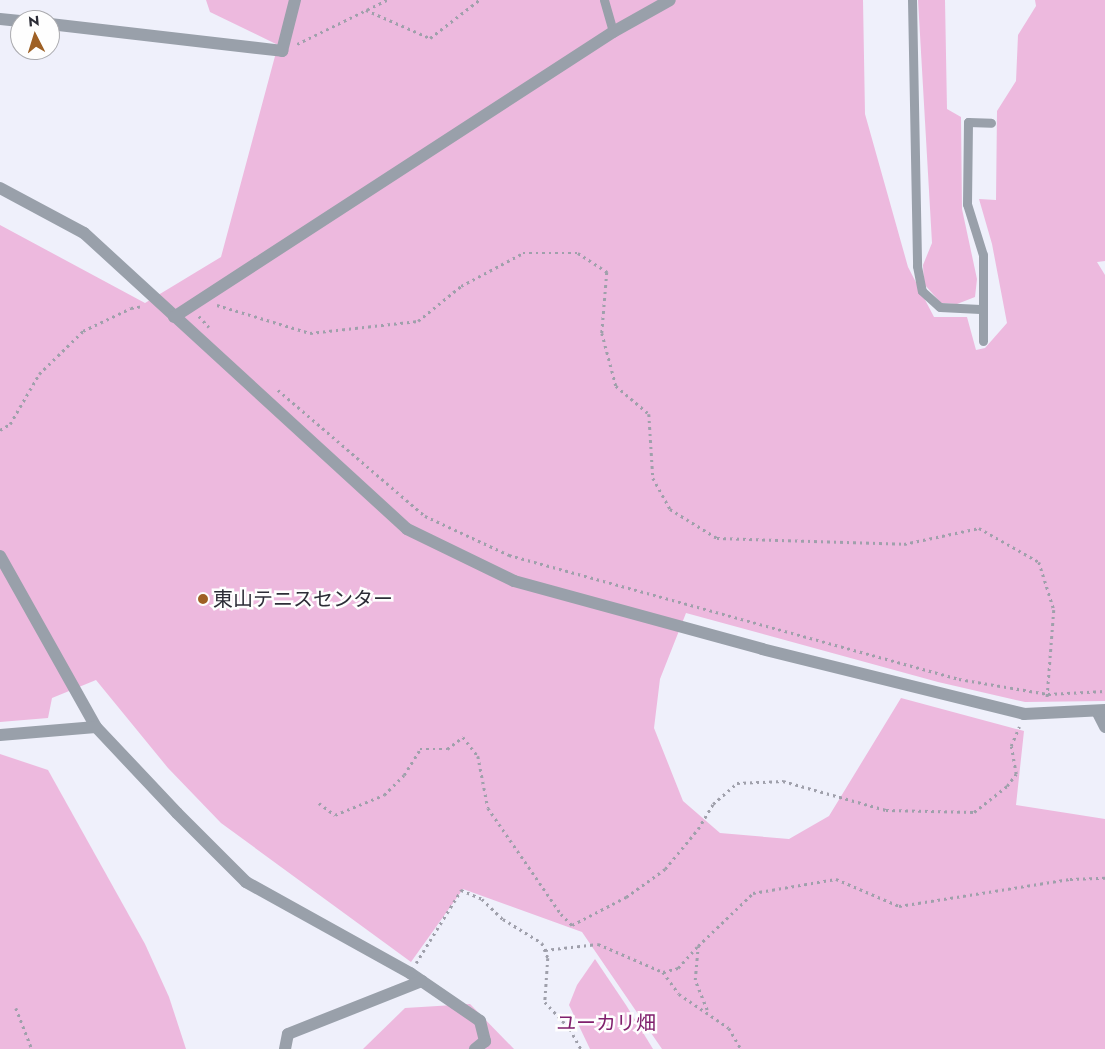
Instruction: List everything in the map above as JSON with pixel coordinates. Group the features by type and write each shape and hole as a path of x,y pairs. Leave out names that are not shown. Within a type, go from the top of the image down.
{"street":[{"path":"60,25 282,51 295,0"},
{"path":"174,317 430,153 613,32 670,0"},
{"path":"0,188 84,233 407,529 514,581 762,649 1024,714 1101,710 1105,728"},
{"path":"0,556 96,727 246,882 410,973 480,1021 485,1042 475,1049"},
{"path":"0,736 96,727"},
{"path":"285,1049 288,1034 422,981"}],"lane":[{"path":"604,0 613,32"},
{"path":"912,0 917,266 922,291 940,308 980,309"},
{"path":"983,341 980,309 983,255 967,204 968,122 991,123"}],"path":[{"path":"282,51 387,0"},
{"path":"366,10 430,38 479,0"},
{"path":"194,303 310,333 418,321 461,286 523,253 578,253 607,272 602,333 616,386 649,414 653,478 670,509 717,538 904,544 979,528 1039,562 1054,610 1047,702"},
{"path":"194,303 213,331"},
{"path":"0,430 10,424 40,374 83,331 131,308 160,304"},
{"path":"276,388 425,516 509,555 959,679 1048,694 1105,691"},
{"path":"319,803 336,815 384,795 404,775 420,749 446,750 463,737 478,756 488,808 561,914 572,925 626,897 665,869 698,830 714,804 737,783 783,781 886,810 974,812 1007,786 1016,774 1011,746 1024,714"},
{"path":"663,972 678,968 698,946 754,893 836,879 899,906 1070,879 1105,878"},
{"path":"410,973 460,890 482,899 503,919 542,943 548,958 545,1002 570,1029 581,1049"},
{"path":"545,950 598,944 663,972 679,994 707,1010 729,1028 741,1049"},
{"path":"698,946 695,980 707,1010"},
{"path":"16,1008 32,1049"}],"green space":[{"path":"206,0 863,0 865,114 908,267 934,317 967,317 976,350 985,348 1007,323 992,244 979,199 996,200 997,111 1016,81 1018,35 1036,6 1035,0 1105,0 1105,261 1097,262 1105,275 1105,701 1025,702 938,682 686,613 660,679 654,728 683,801 720,833 789,839 829,816 901,698 1024,731 1016,805 1105,819 1105,1049 662,1049 582,932 463,889 411,962 221,823 168,768 96,680 52,698 48,718 0,722 0,225 145,303 221,257 278,45 210,12"},
{"path":"918,0 945,0 947,109 961,117 962,209 977,279 975,297 957,304 941,303 924,284 923,265 932,243"},
{"path":"0,754 48,770 145,944 169,997 186,1049 0,1049"},
{"name":"ユーカリ畑","path":"595,959 653,1049 590,1049 569,1005 577,985"},
{"path":"470,1004 514,1049 363,1049 405,1008"}],"place":[{"name":"東山テニスセンター","path":"203,599"}]}
